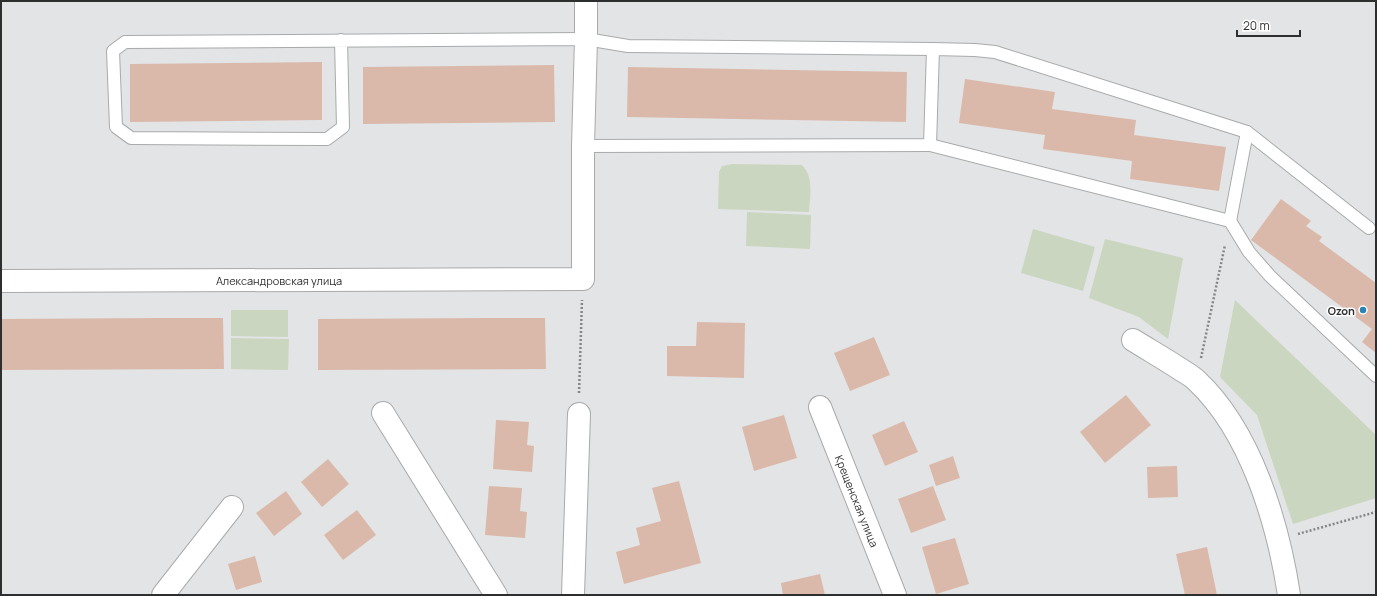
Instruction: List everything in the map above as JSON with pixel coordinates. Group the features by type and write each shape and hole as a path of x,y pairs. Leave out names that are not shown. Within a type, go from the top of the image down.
{"street":[{"path":"582,289 586,1"},
{"name":"Александровская улица","path":"1,281 557,279 582,289"},
{"path":"1133,340 1196,380 1219,406 1244,446 1258,477 1278,540 1289,595"},
{"name":"Крещенская улица","path":"820,407 894,595"},
{"path":"383,413 496,595"},
{"path":"573,595 579,414"},
{"path":"163,595 232,507"}],"lane":[{"path":"341,40 343,127 327,139 130,138 116,127 113,51 125,42 341,40 586,39 628,46 975,50 995,52 1247,132 1369,228"},
{"path":"930,145 933,50"},
{"path":"1247,132 1230,221 1248,252 1270,276 1376,376"},
{"path":"583,146 930,145 1230,221"}],"path":[{"path":"1196,380 1230,221"},
{"path":"579,414 582,289"},
{"path":"1278,540 1376,512"}],"green space":[{"path":"732,164 802,165 806,170 810,181 809,212 718,209 719,172 722,166"},
{"path":"747,212 811,215 810,249 746,246"},
{"path":"1033,229 1095,247 1083,291 1021,273"},
{"path":"1105,239 1183,258 1168,339 1139,317 1089,298"},
{"path":"1235,300 1376,435 1376,498 1293,524 1257,415 1220,377"},
{"path":"231,310 288,310 288,337 231,336"},
{"path":"231,338 289,339 288,370 231,369"}],"building":[{"path":"322,62 322,120 130,122 130,64"},
{"path":"554,65 555,122 363,124 363,67"},
{"path":"628,67 907,72 906,122 627,117"},
{"path":"965,79 1055,92 1052,109 1136,120 1134,135 1226,147 1219,191 1130,179 1132,161 1043,149 1045,135 959,123"},
{"path":"1281,199 1311,221 1306,226 1322,237 1319,241 1376,283 1376,353 1362,342 1372,329 1251,240"},
{"path":"223,318 224,369 1,370 1,319"},
{"path":"545,318 546,369 318,370 318,319"},
{"path":"697,322 745,323 744,378 667,376 667,346 696,346"},
{"path":"874,337 890,375 850,391 834,353"},
{"path":"1126,395 1151,425 1105,463 1080,432"},
{"path":"784,415 797,458 754,471 742,427"},
{"path":"496,420 529,422 527,445 534,446 532,472 493,469"},
{"path":"904,421 918,452 885,466 872,435"},
{"path":"953,456 960,478 936,486 929,465"},
{"path":"328,459 349,484 322,507 301,482"},
{"path":"1177,466 1178,497 1148,498 1147,467"},
{"path":"679,481 701,563 624,584 616,552 640,545 636,528 661,521 652,488"},
{"path":"489,486 522,488 520,511 527,512 525,538 485,535"},
{"path":"933,486 946,520 911,533 898,499"},
{"path":"286,491 302,514 274,536 256,513"},
{"path":"357,510 376,535 343,560 324,535"},
{"path":"955,538 969,584 936,594 922,547"},
{"path":"1207,547 1217,595 1185,595 1176,554"},
{"path":"255,556 262,582 236,590 228,564"},
{"path":"820,574 825,595 783,595 781,583"}],"place":[{"name":"Ozon","path":"1363,310"}]}
